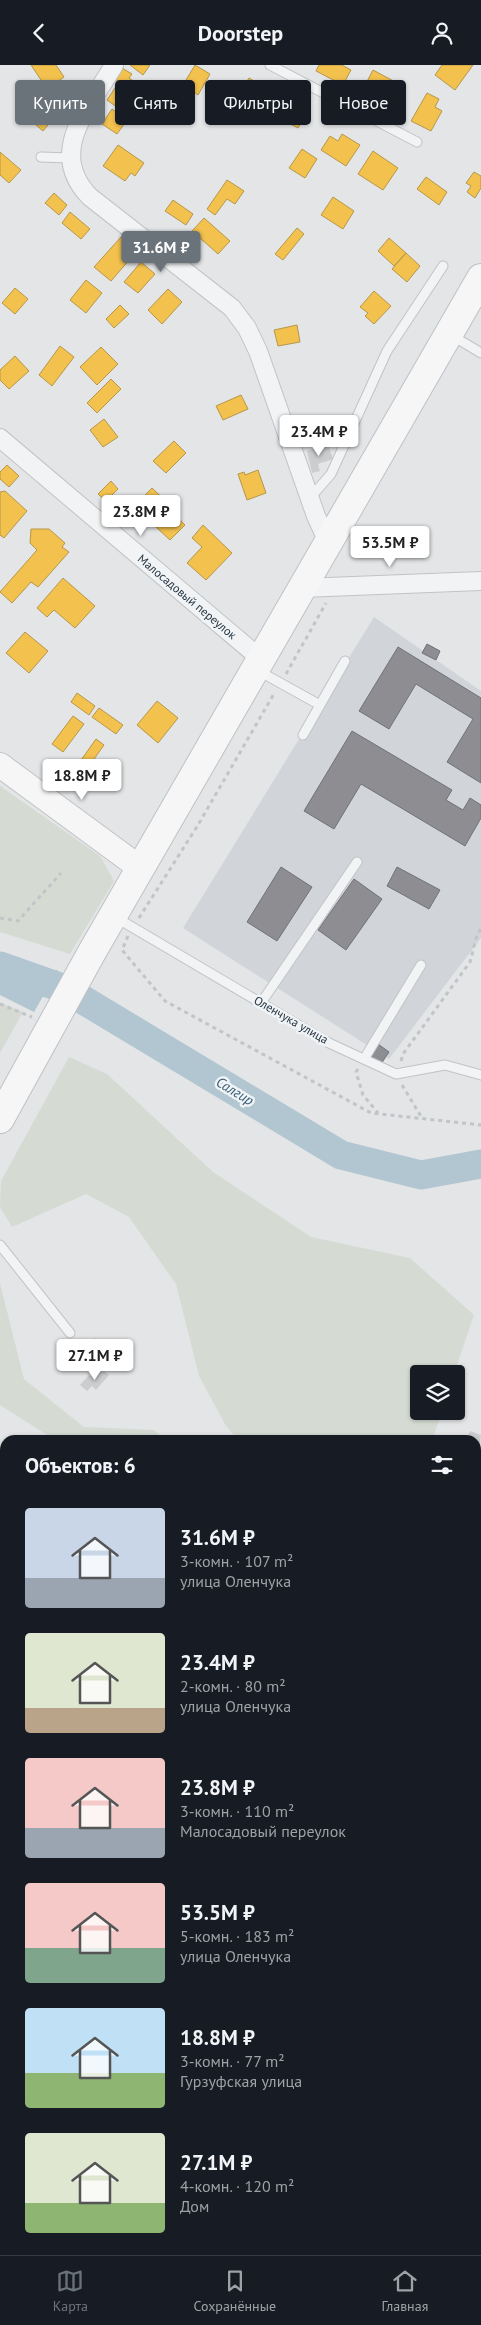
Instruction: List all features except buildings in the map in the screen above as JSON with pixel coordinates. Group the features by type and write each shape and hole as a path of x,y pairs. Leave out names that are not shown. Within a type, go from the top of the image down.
{"main road":[{"path":"0,1119 37,1030 80,974 125,927 140,868 481,278"},
{"path":"0,765 140,868"}],"street":[{"path":"114,65 76,129 71,143 69,158 72,173 90,197 232,308 247,328 258,351 310,499 328,542"},
{"name":"Малосадовый переулок","path":"0,438 258,664"},
{"path":"302,588 335,585 481,581"}],"lane":[{"path":"270,65 417,143"},
{"path":"41,157 69,158"},
{"path":"310,499 331,474 387,351 443,266"},
{"path":"449,333 481,353"},
{"path":"289,438 337,425 353,424"},
{"path":"303,735 345,661"},
{"path":"258,664 280,683 320,705"},
{"path":"260,1003 357,862"},
{"name":"Оленчука улица","path":"125,927 329,1043 396,1074"},
{"path":"364,1059 421,965"},
{"path":"396,1074 445,1065 481,1075"},
{"path":"0,1245 70,1333"}],"path":[{"path":"335,585 198,825 125,927 122,951 166,1001 371,1113 481,1125"},
{"path":"0,919 18,921 61,873"},
{"path":"422,1119 396,1074 404,1054 470,962 476,935 481,929"},
{"path":"0,1004 34,1017 37,1030"},
{"path":"364,1059 356,1072 358,1081 363,1095 378,1113"}],"shaded area":[{"path":"374,617 481,691 481,938 389,1059 183,928"},
{"path":"0,786 100,856 114,881 70,954 0,932"},
{"path":"0,1003 23,1012 0,1053"},
{"path":"69,1057 107,1074 213,1172 311,1237 410,1258 474,1315 457,1365 410,1365 410,1420 439,1420 434,1435 234,1435 226,1426 199,1376 176,1284 129,1217 86,1194 12,1227 0,1207 1,1181"},
{"path":"0,1283 24,1379 84,1427 154,1430 160,1435 47,1435 0,1405"}],"water":[{"path":"58,970 34,1012 0,995 0,972 28,977"}],"waterway":[{"name":"Салгир","path":"0,966 65,989 341,1155 421,1175 481,1164"}]}
